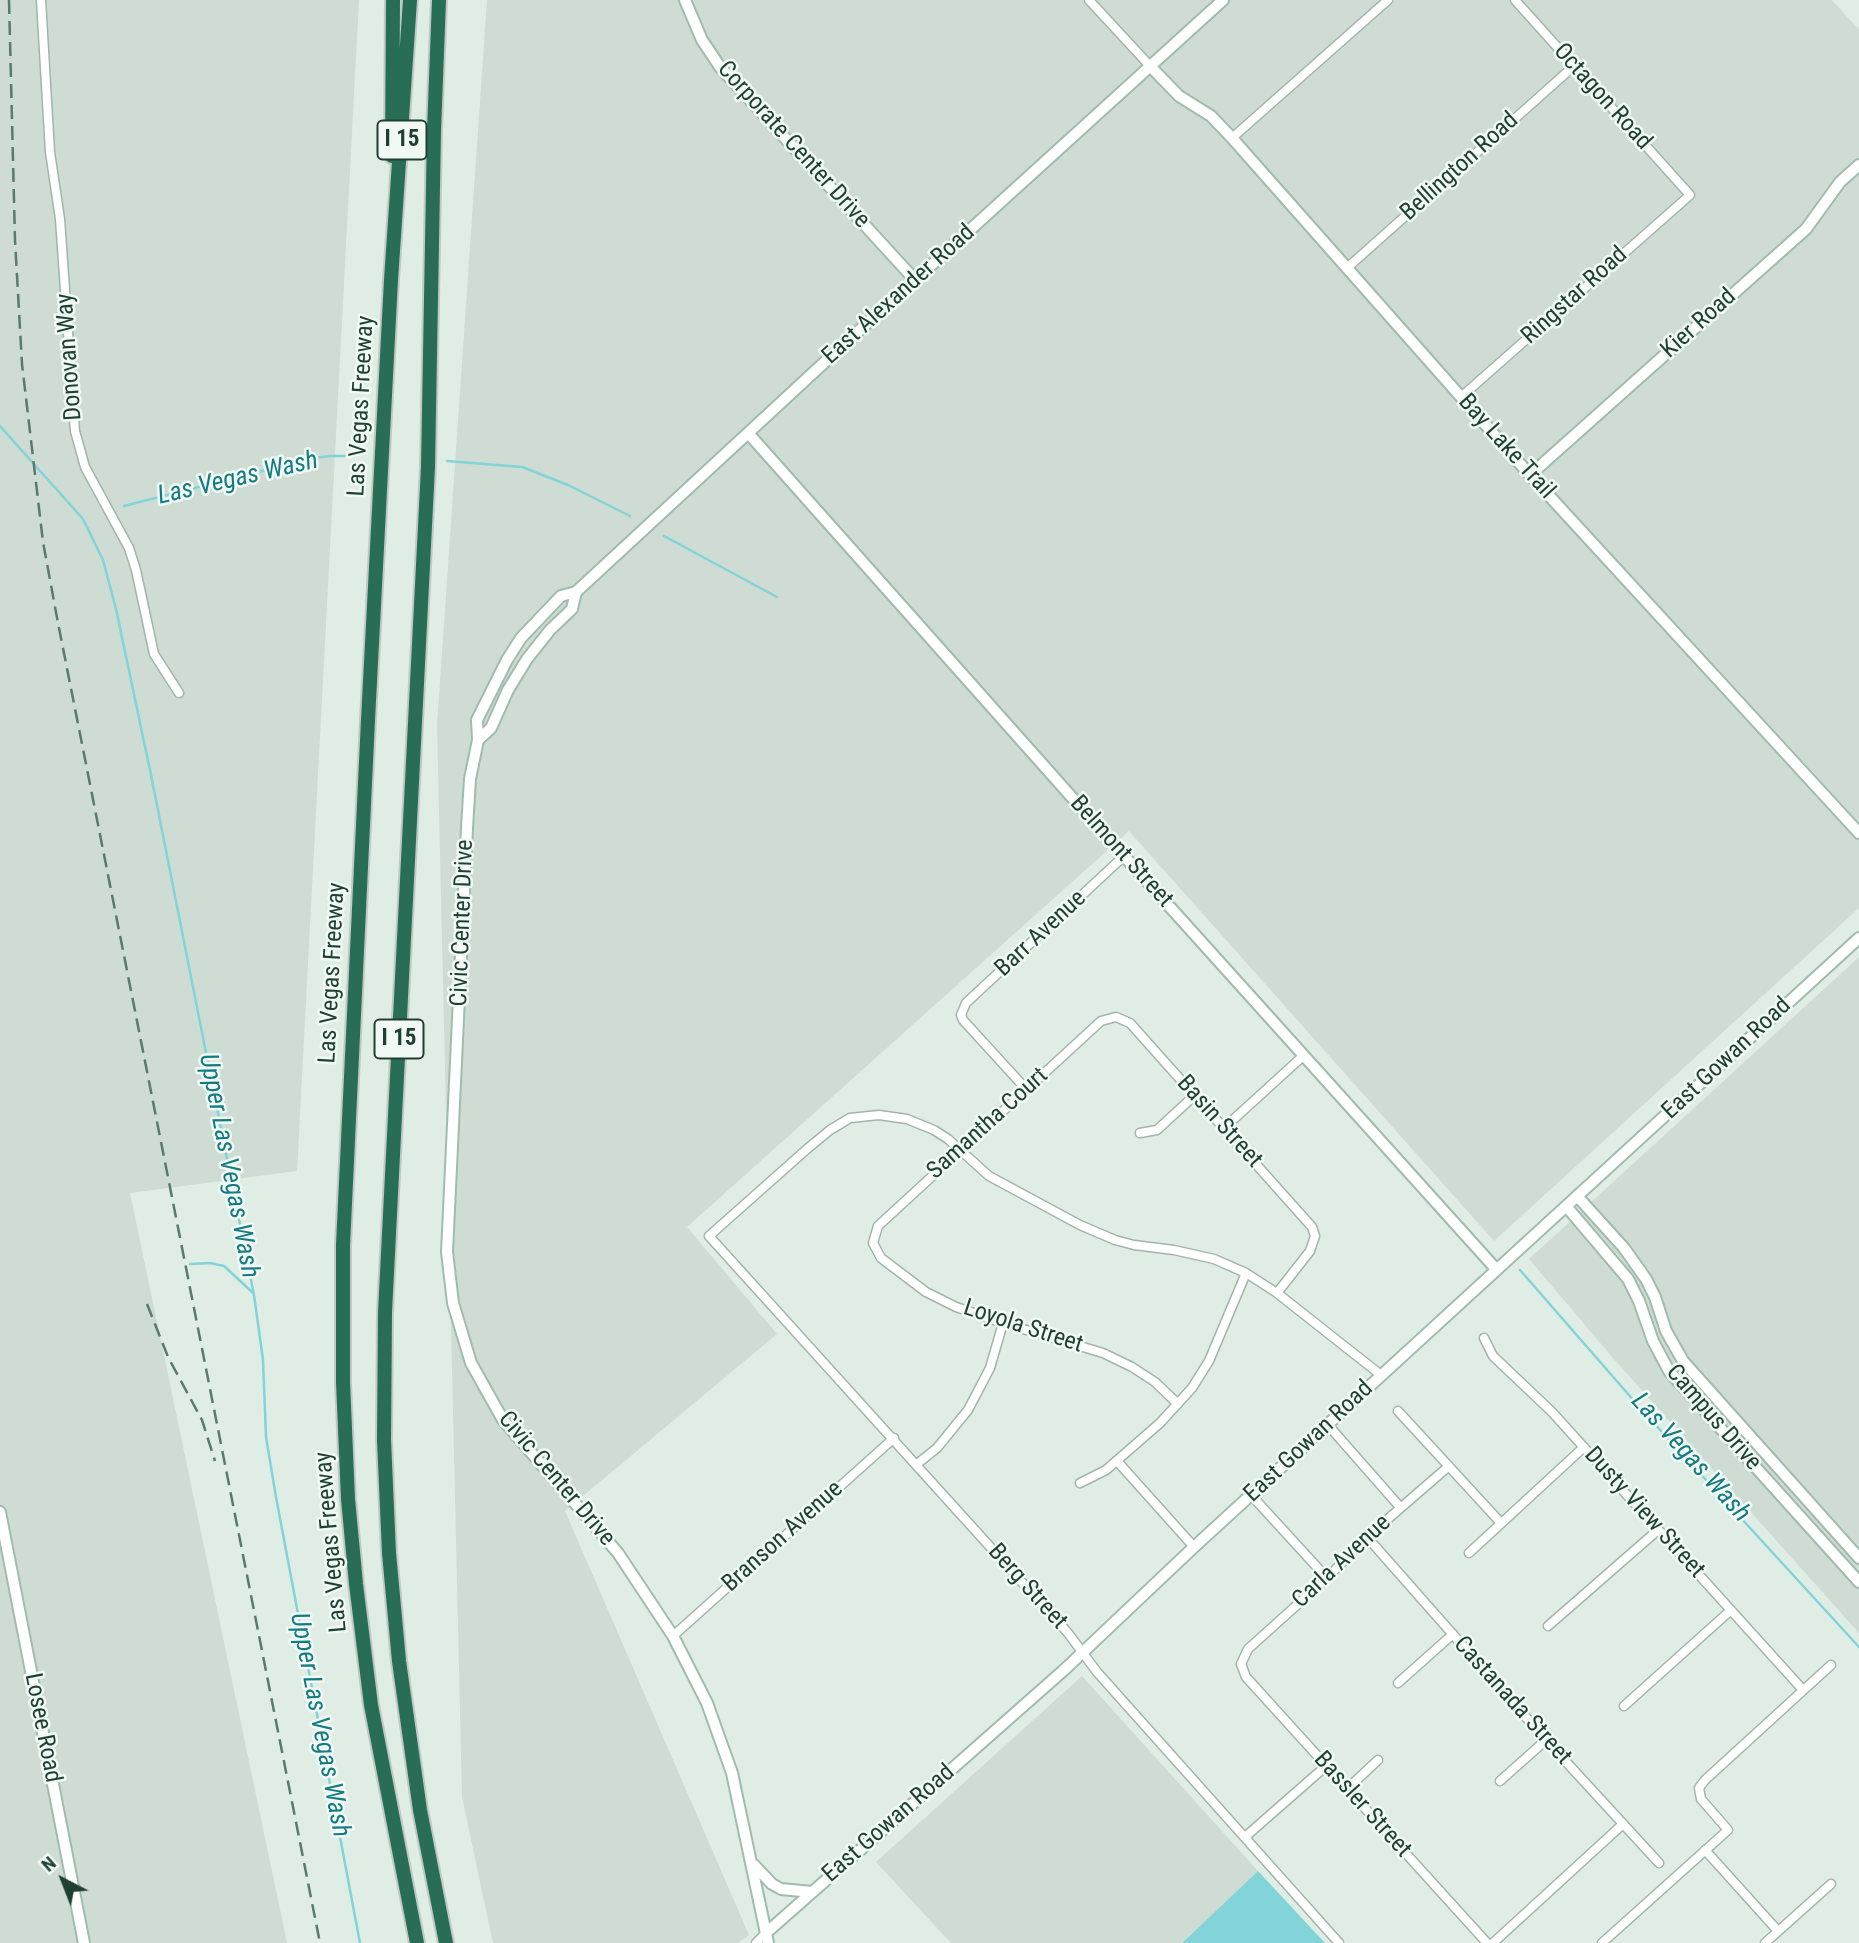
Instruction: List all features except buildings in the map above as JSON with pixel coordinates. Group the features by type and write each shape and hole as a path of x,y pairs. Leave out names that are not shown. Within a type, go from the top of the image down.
{"highway":[{"path":"391,279 393,0"},
{"name":"Las Vegas Freeway","path":"410,0 391,279 342,1245 343,1382 351,1535 372,1705 417,1943"},
{"name":"I 15","path":"439,0 433,131 428,467 384,1312 384,1440 389,1553 399,1661 420,1810 446,1943"}],"street":[{"name":"Donovan Way","path":"41,0 50,152 60,219 75,430 86,467 129,548 154,654 179,693"},
{"name":"Corporate Center Drive","path":"685,0 702,40 720,67 915,280"},
{"path":"1088,0 1150,66"},
{"name":"East Alexander Road","path":"478,740 477,720 507,660 528,631 561,596 576,592 1223,0"},
{"path":"1232,138 1388,0"},
{"name":"Octagon Road","path":"1515,0 1690,195"},
{"name":"Bay Lake Trail","path":"1150,66 1179,96 1211,116 1232,138 1530,475 1859,833"},
{"name":"Bellington Road","path":"1346,268 1574,66"},
{"name":"Kier Road","path":"1530,475 1806,229 1840,182 1859,165"},
{"name":"Ringstar Road","path":"1461,397 1690,195"},
{"name":"Belmont Street","path":"748,432 1124,856 1496,1269"},
{"name":"East Alexander Road","path":"478,740 491,728 508,690 527,659 550,630 572,609 576,592"},
{"name":"Civic Center Drive","path":"478,740 470,779 467,828 447,1252 453,1303 471,1363 503,1420 618,1553 673,1636 707,1703 732,1773 767,1938"},
{"name":"Barr Avenue","path":"1026,1089 963,1020 961,1015 966,1003 1124,856"},
{"name":"East Gowan Road","path":"756,1943 767,1938 812,1892 1083,1653 1194,1547 1859,938"},
{"name":"Samantha Court","path":"873,1243 878,1226 959,1150 1101,1021 1116,1017"},
{"name":"Basin Street","path":"1116,1017 1130,1023 1312,1227 1315,1236 1310,1251 1277,1293"},
{"path":"1224,1128 1303,1056"},
{"path":"1140,1133 1157,1130 1195,1095"},
{"name":"Berg Street","path":"959,1150 934,1130 907,1119 879,1115 850,1118 807,1149 709,1236 1068,1633 1097,1672 1339,1943"},
{"path":"959,1150 989,1176 1103,1235 1134,1245 1214,1259 1246,1273 1277,1293 1381,1376"},
{"name":"Campus Drive","path":"1577,1196 1641,1271 1655,1297 1666,1332 1683,1361 1859,1558"},
{"name":"Campus Drive","path":"1566,1206 1628,1279 1653,1341 1669,1371 1859,1583"},
{"name":"Loyola Street","path":"873,1243 881,1258 926,1292 956,1307 1113,1357 1156,1382 1178,1404"},
{"path":"1080,1483 1106,1470 1117,1461 1192,1388 1209,1361 1246,1273"},
{"path":"917,1464 937,1448 968,1410 990,1368 1003,1323"},
{"name":"Dusty View Street","path":"1484,1338 1493,1356 1552,1412 1803,1690"},
{"path":"1398,1411 1501,1523"},
{"path":"1328,1424 1400,1507"},
{"name":"Branson Avenue","path":"673,1636 894,1438"},
{"path":"1469,1553 1584,1447"},
{"path":"1117,1461 1194,1547"},
{"name":"Carla Avenue","path":"1241,1664 1248,1649 1327,1578 1367,1537 1449,1466"},
{"path":"1774,1488 1787,1477"},
{"path":"1251,1495 1327,1578"},
{"name":"Losee Road","path":"0,1512 84,1943"},
{"path":"1548,1626 1658,1530"},
{"name":"Castanada Street","path":"1367,1537 1546,1740 1659,1863"},
{"path":"1624,1706 1731,1610"},
{"path":"1398,1684 1453,1634"},
{"name":"Bassler Street","path":"1241,1664 1246,1677 1487,1943"},
{"path":"1602,1943 1728,1830 1701,1799 1699,1788 1831,1665"},
{"path":"1500,1781 1546,1740"},
{"path":"1347,1789 1378,1760"},
{"path":"1245,1837 1326,1766"},
{"path":"1493,1943 1623,1824"},
{"path":"1705,1850 1778,1931"},
{"path":"753,1864 772,1884 781,1889 812,1892"},
{"path":"1765,1943 1831,1884"}],"shaded area":[{"path":"0,0 359,0 297,1171 130,1193 287,1943 0,1943"},
{"path":"487,0 1832,0 1859,30 1859,908 1494,1241 1129,831 687,1227 777,1334 565,1511 749,1935 738,1943 493,1943 462,1797 437,725"},
{"path":"1859,957 1859,1633 1612,1357 1529,1259"},
{"path":"1082,1676 1258,1871 1182,1943 951,1943 876,1862"}],"water":[{"path":"1258,1871 1325,1943 1182,1943"}],"waterway":[{"name":"Upper Las Vegas Wash","path":"0,426 83,519 103,560 116,609 254,1295 263,1360 266,1437 360,1943"},
{"name":"Las Vegas Wash","path":"124,506 309,459 354,456"},
{"name":"Las Vegas Wash","path":"447,461 522,467 568,485 630,516"},
{"name":"Las Vegas Wash","path":"664,536 777,597"},
{"path":"190,1264 210,1263 224,1266 253,1293"},
{"name":"Las Vegas Wash","path":"1520,1270 1642,1410 1859,1647"}],"railway":[{"path":"9,0 15,240 22,364 43,542 320,1943"},
{"path":"147,1304 168,1357 202,1420 215,1461"}]}
